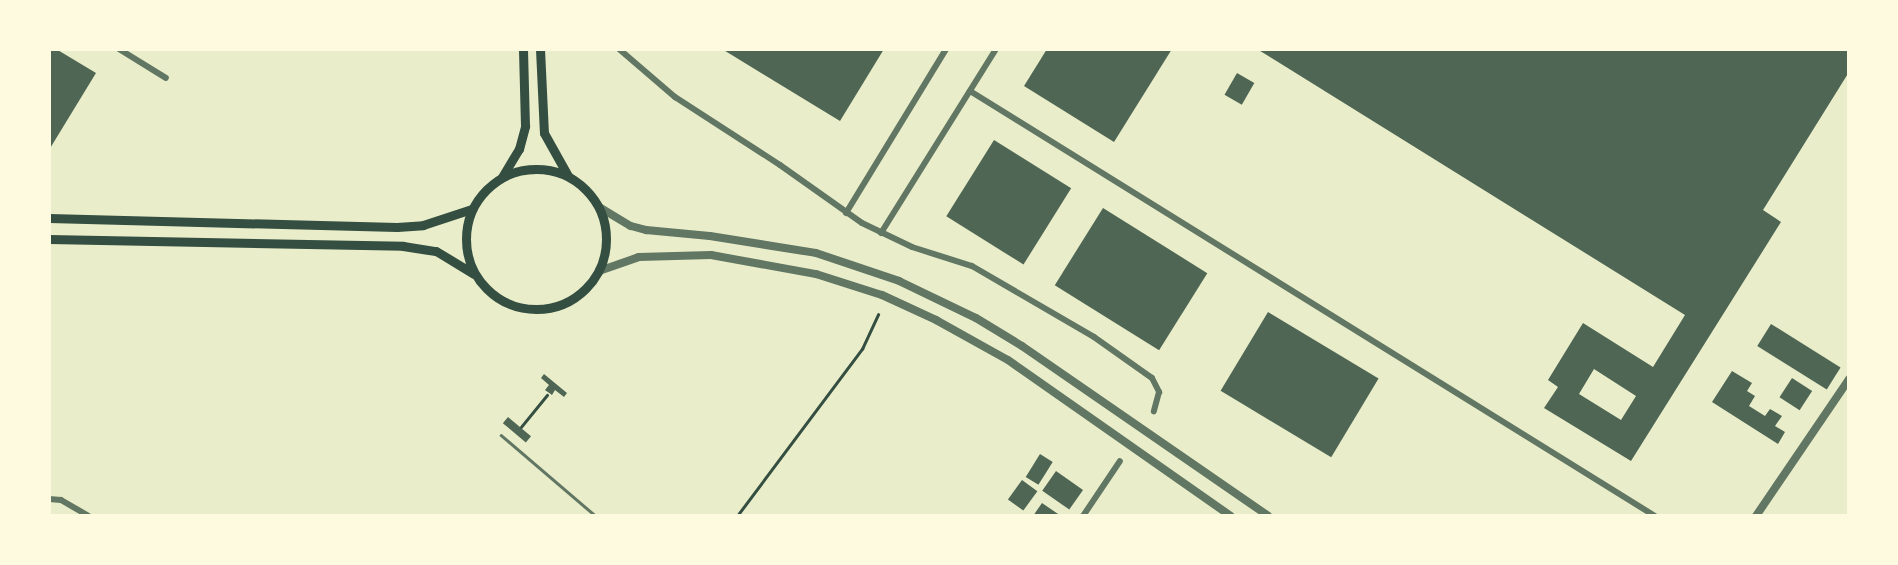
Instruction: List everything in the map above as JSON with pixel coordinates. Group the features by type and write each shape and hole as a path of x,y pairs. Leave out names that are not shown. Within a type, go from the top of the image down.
{"main road":[{"path":"476,276 466,243 472,209 485,191 502,177 519,149 525,126 523,49"},
{"path":"540,49 544,134 569,177"},
{"path":"49,239 413,247 444,255 476,276 503,301 539,309 574,298 599,271 606,242 599,207 583,187 569,177 536,169 502,177"},
{"path":"49,218 397,227 423,225 472,209"}],"street":[{"path":"119,49 166,78"},
{"path":"619,49 675,97 780,165 846,213 912,247 972,266 1094,337 1152,378 1159,392 1154,411"},
{"path":"846,213 946,49"},
{"path":"881,233 996,49"},
{"path":"970,91 1655,516"},
{"path":"599,207 631,226 646,230 723,237 816,253 909,285 976,317 1022,346 1268,516"},
{"path":"599,271 639,257 711,256 816,274 881,295 936,320 1008,360 1231,516"},
{"path":"1756,516 1849,379"},
{"path":"1083,516 1121,461"},
{"path":"49,499 61,500 89,516"}],"lane":[{"path":"501,435 596,516"}],"path":[{"path":"737,516 862,349 878,314"},
{"path":"521,428 547,395"}],"building":[{"path":"49,49 56,49 96,73 49,150"},
{"path":"722,49 884,49 840,121"},
{"path":"1047,49 1172,49 1114,142 1024,86"},
{"path":"1257,49 1849,49 1849,72 1763,210 1781,222 1631,461 1544,408 1558,387 1548,380 1583,323 1653,367 1685,315","holes":["1594,369 1636,396 1621,420 1579,394"]},
{"path":"1237,73 1254,83 1242,105 1224,95"},
{"path":"994,140 1071,188 1023,265 946,216"},
{"path":"1103,208 1207,273 1159,350 1055,285"},
{"path":"1268,312 1379,378 1331,457 1221,391"},
{"path":"1771,324 1841,367 1827,390 1757,346"},
{"path":"1732,371 1752,383 1747,391 1755,396 1749,406 1765,416 1770,409 1782,416 1775,426 1785,432 1778,444 1712,402"},
{"path":"544,374 567,393 564,397 555,390 552,395 545,390 549,385 541,378"},
{"path":"1792,378 1812,391 1800,410 1779,397"},
{"path":"508,417 531,436 526,442 503,423"},
{"path":"1040,454 1053,462 1038,485 1026,477"},
{"path":"1056,471 1083,490 1069,510 1042,491"},
{"path":"1022,480 1037,491 1023,511 1008,499"},
{"path":"1042,503 1061,516 1033,516"}]}
